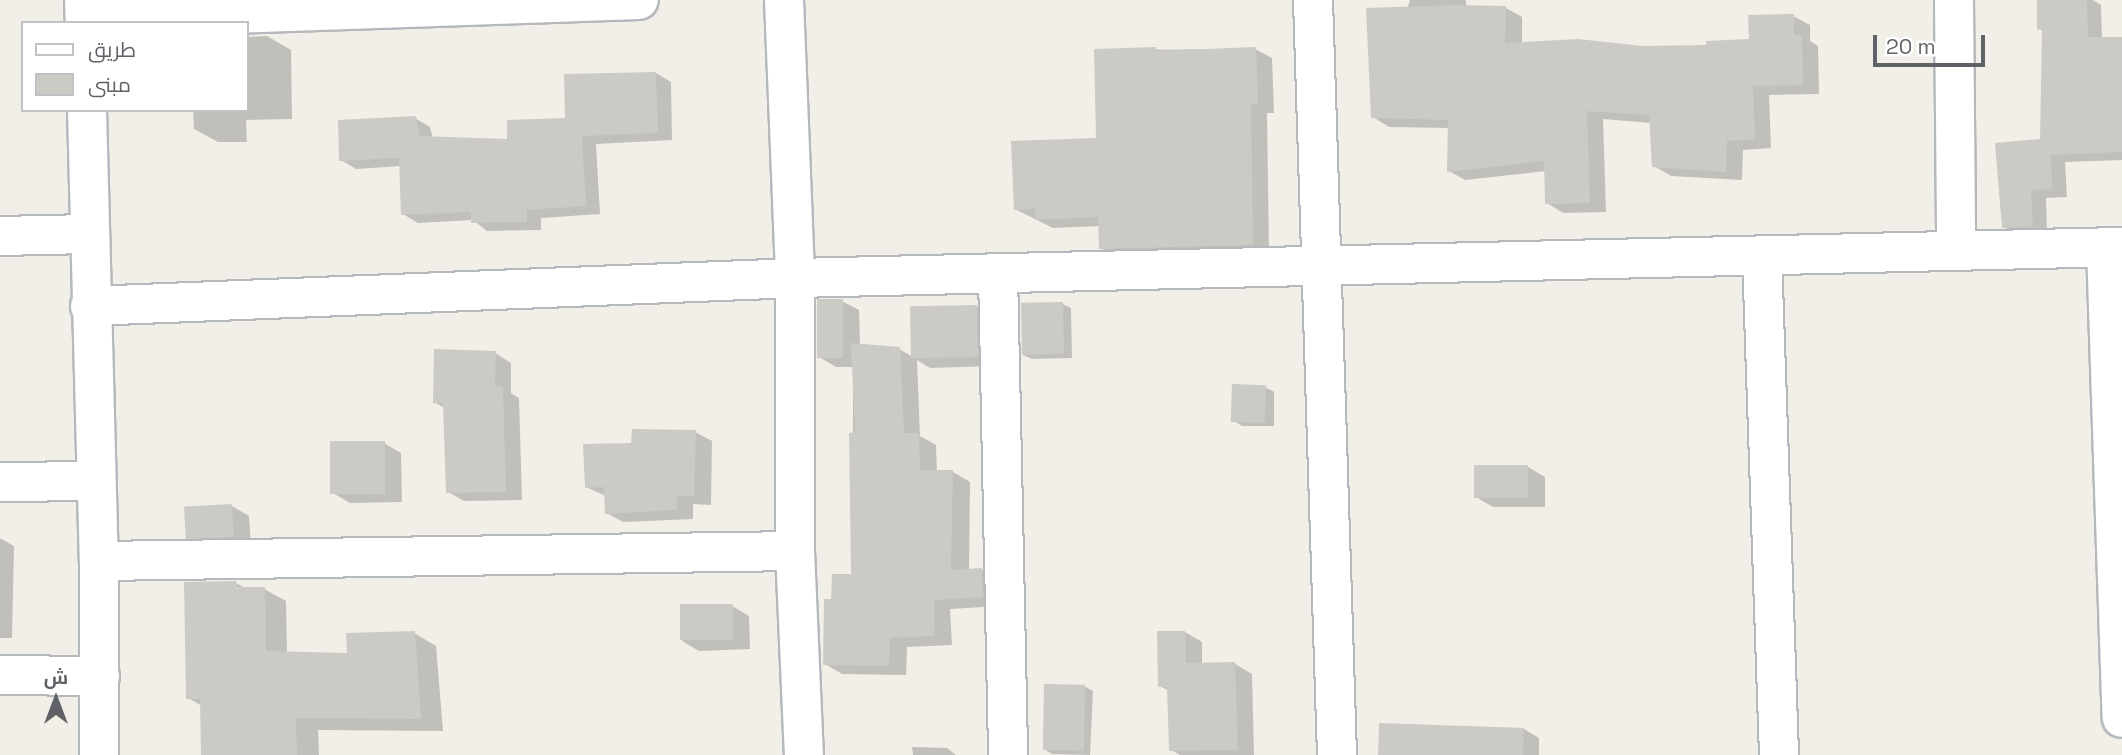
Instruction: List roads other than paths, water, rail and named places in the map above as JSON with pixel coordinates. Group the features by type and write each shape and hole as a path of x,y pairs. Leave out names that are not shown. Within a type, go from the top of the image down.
{"street":[{"path":"85,14 639,0"},
{"path":"784,0 795,278 796,551 804,755"},
{"path":"1313,0 1337,755"},
{"path":"1954,0 1956,251"},
{"path":"87,112 90,306 99,561 99,755"},
{"path":"0,236 89,234"},
{"path":"90,306 795,278 2114,247 2122,718"},
{"path":"1762,256 1779,755"},
{"path":"998,273 1008,755"},
{"path":"0,482 96,481"},
{"path":"99,561 796,551"},
{"path":"0,675 100,676"}]}
